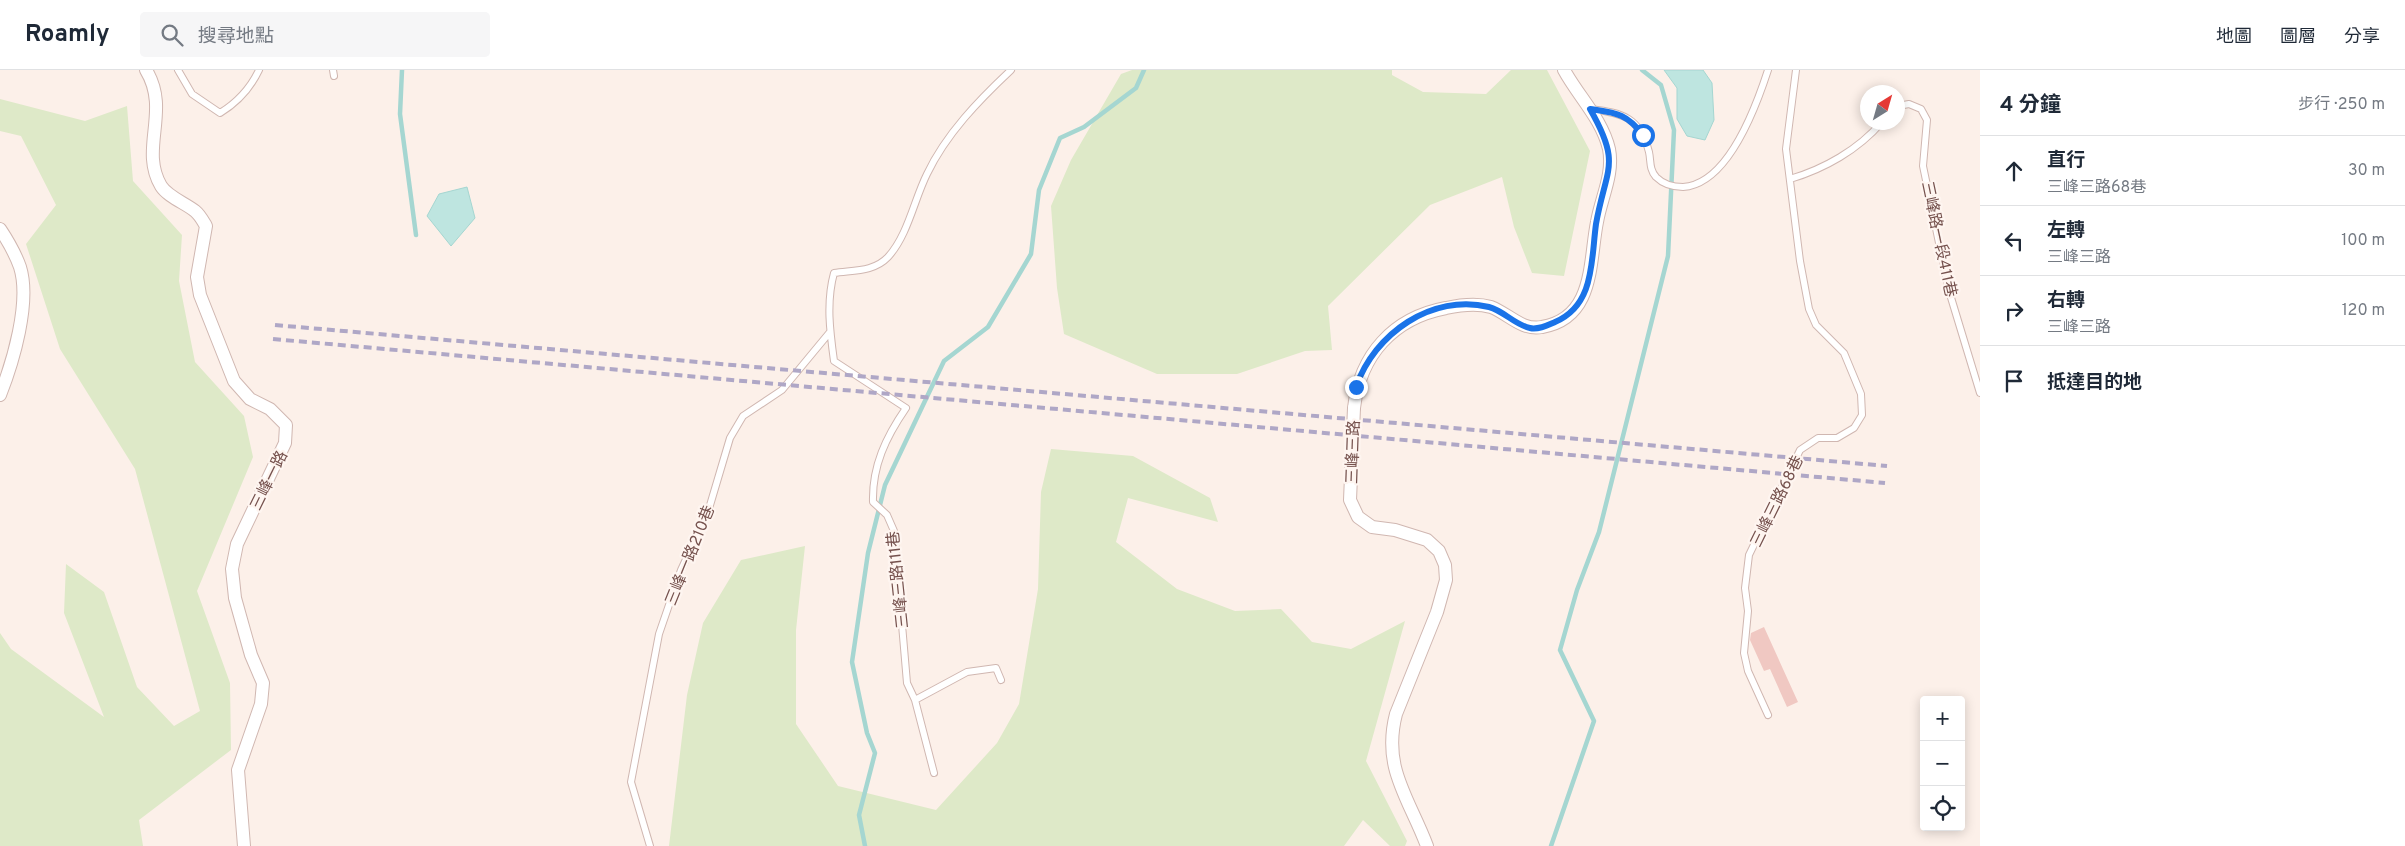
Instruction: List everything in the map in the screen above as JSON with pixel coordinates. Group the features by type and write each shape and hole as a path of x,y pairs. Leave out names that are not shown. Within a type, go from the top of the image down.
{"street":[{"name":"三峰一路","path":"146,70 153,81 158,101 153,144 154,166 162,186 197,212 206,226 197,277 200,294 234,381 250,398 270,409 286,425 286,443 237,544 232,569 235,598 251,654 263,683 262,704 238,770 244,846"},
{"name":"三峰三路","path":"1426,846 1394,765 1390,748 1391,731 1437,612 1446,580 1444,565 1438,551 1427,540 1395,530 1372,527 1358,517 1350,500 1356,387 1372,353 1389,334 1420,316 1437,309 1473,305 1491,308 1530,328 1544,327 1568,317 1578,306 1590,275 1596,223 1610,164 1609,149 1604,134 1564,70"},
{"path":"0,229 12,246 20,269 23,292 15,353 0,396"}],"lane":[{"path":"178,70 192,94 220,113 236,103 253,82 259,70"},
{"name":"三峰三路111巷","path":"934,773 915,700 907,683 894,531 887,515 873,502 872,484 880,453 906,408 834,361 830,332 830,290 834,273 874,268 888,256 902,233 940,149 970,113 1011,70"},
{"path":"1590,109 1618,113 1632,120 1643,135 1649,153 1651,168 1657,178 1672,187 1688,186 1715,173 1730,153 1762,88 1768,70"},
{"name":"三峰三路68巷","path":"1768,715 1748,671 1744,653 1748,611 1745,588 1749,555 1800,450 1818,438 1837,438 1854,428 1862,415 1861,394 1844,353 1816,325 1808,310 1786,149 1796,70"},
{"name":"三峰路一段411巷","path":"1905,105 1910,104 1921,109 1927,120 1923,166 1950,291 1980,393"},
{"path":"1790,179 1811,172 1852,149 1867,139 1875,130"},
{"name":"三峰一路210巷","path":"650,846 631,782 659,634 681,570 708,512 730,438 743,416 782,390 830,332"},
{"path":"915,700 968,672 996,668 1000,680"}],"green space":[{"path":"1132,70 1392,70 1392,75 1423,92 1486,94 1511,70 1547,70 1590,151 1564,276 1532,273 1514,227 1502,177 1430,205 1328,306 1332,350 1305,351 1237,374 1157,374 1064,334 1057,288 1051,206 1071,160 1121,74"},
{"path":"0,99 85,121 127,106 133,181 182,235 179,281 195,362 244,416 253,457 197,591 230,683 231,750 139,820 143,846 0,846 0,633 11,649 104,717 64,613 66,564 104,592 137,687 174,726 200,711 135,469 60,349 26,244 56,205 21,136 0,131"},
{"path":"1051,449 1133,456 1210,498 1218,522 1128,498 1116,542 1177,589 1235,611 1281,609 1312,642 1351,649 1405,621 1366,761 1407,841 1405,846 1390,846 1363,820 1344,846 669,846 687,695 703,623 741,560 805,546 796,630 796,724 838,786 936,810 997,743 1019,704 1038,589 1041,492"}],"water":[{"path":"1664,70 1703,70 1712,83 1714,120 1705,140 1687,136 1677,119 1677,88"},
{"path":"467,187 475,218 451,246 427,216 439,194"}],"building":[{"path":"1764,627 1798,702 1787,707 1770,669 1764,671 1750,640 1751,633"}],"waterway":[{"path":"402,70 400,114 416,235"},
{"path":"865,846 859,815 875,753 867,733 852,662 868,553 885,485 944,361 988,327 1031,254 1039,190 1060,138 1084,127 1136,88 1144,70"},
{"path":"1551,846 1594,721 1560,650 1577,590 1599,532 1668,256 1674,130 1661,85 1642,70"}],"railway":[{"path":"275,325 1887,466"},
{"path":"273,339 1885,483"}],"route":[{"path":"1356,387 1372,353 1389,334 1404,324 1437,309 1473,305 1491,308 1530,328 1544,327 1568,317 1578,306 1590,275 1596,223 1610,164 1609,149 1604,134 1590,109 1618,113 1632,120 1643,135"}]}
